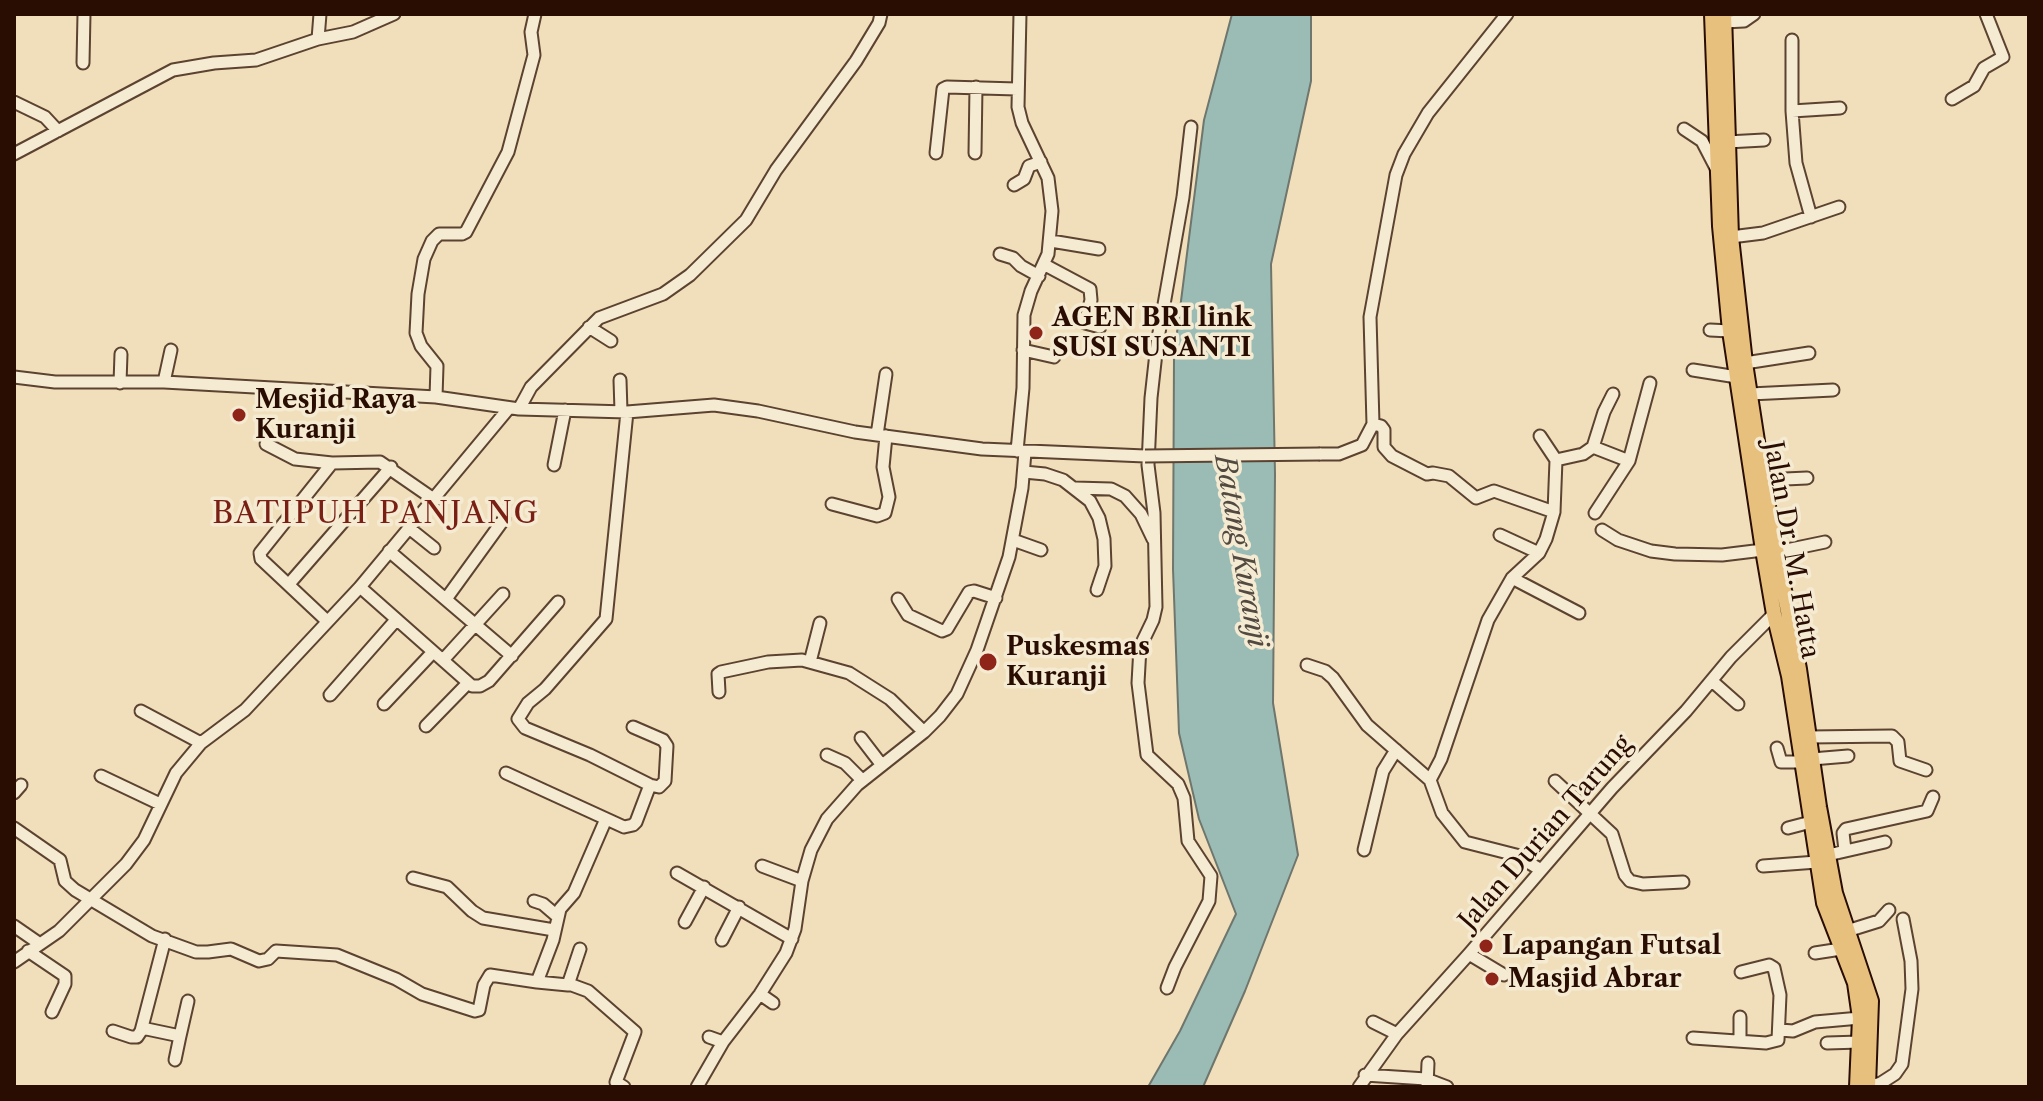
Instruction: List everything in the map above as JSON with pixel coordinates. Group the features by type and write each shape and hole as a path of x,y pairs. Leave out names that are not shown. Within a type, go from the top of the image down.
{"main road":[{"name":"Jalan Dr. M. Hatta","path":"1720,17 1734,332 1745,363 1763,480 1774,614 1789,676 1809,737 1807,760 1811,822 1871,1001 1868,1087"},
{"name":"Jalan Dr. M. Hatta","path":"1720,17 1718,172 1737,377 1800,713 1823,859 1824,903 1855,983 1860,1018 1857,1087"}],"street":[{"path":"83,63 84,14"},
{"path":"318,39 320,14"},
{"path":"14,154 173,70 256,60 318,39 353,32 394,14"},
{"path":"436,397 437,366 421,346 416,333 424,259 432,241 439,234 466,232 508,152 534,55 531,32 535,14"},
{"path":"14,962 59,931 137,851 176,773 201,743 245,710 360,587 531,387 589,327 610,312 663,294 707,259 746,220 791,149 856,61 879,23 881,14"},
{"path":"697,1087 723,1042 760,994 792,939 802,881 818,835 835,807 862,780 924,732 957,694 996,598 1013,540 1024,472 1021,452 1024,315 1051,241 1051,194 1041,162 1022,123 1017,89 1020,14"},
{"path":"14,377 55,382 164,382 436,397 514,408 624,412 714,405 882,436 1021,452 1145,456 1339,454 1362,445 1373,424 1370,317 1396,175 1404,154 1428,113 1507,14"},
{"path":"1720,17 1744,21 1754,14"},
{"path":"1952,99 1974,86 1984,68 2003,57 1986,14"},
{"path":"1792,40 1796,163 1811,217"},
{"path":"936,153 942,91 947,87 1017,89"},
{"path":"975,153 976,87"},
{"path":"14,102 45,117 58,131"},
{"path":"1792,111 1840,108"},
{"path":"1167,988 1209,901 1211,876 1188,841 1184,798 1178,784 1147,755 1138,673 1140,647 1156,607 1153,504 1148,465 1151,398 1158,331 1183,197 1191,127"},
{"path":"1684,129 1702,141 1718,172"},
{"path":"1727,142 1764,140"},
{"path":"1014,185 1024,179 1029,166 1041,162"},
{"path":"1731,237 1763,233 1839,207"},
{"path":"1051,241 1099,249"},
{"path":"1000,254 1090,289 1091,300 1085,322 1100,327"},
{"path":"589,327 611,341"},
{"path":"1710,330 1734,332"},
{"path":"164,382 171,350"},
{"path":"1023,350 1054,357"},
{"path":"1745,363 1809,353"},
{"path":"120,383 121,354"},
{"path":"1693,370 1737,377"},
{"path":"832,504 879,516 885,513 889,497 883,467 882,436 886,374"},
{"path":"620,380 624,412 606,619 545,689 528,703 518,719 525,728 659,787 665,781 667,746 663,740 633,727"},
{"path":"1595,513 1629,461 1650,383"},
{"path":"1750,394 1833,390"},
{"path":"1556,460 1583,454 1593,447 1613,394"},
{"path":"554,465 565,410"},
{"path":"1373,424 1384,430 1384,447 1392,456 1427,474 1449,476 1476,498 1494,491 1554,512"},
{"path":"1430,780 1441,759 1488,620 1512,578 1539,553 1551,525 1556,460 1540,436"},
{"path":"266,444 295,459 332,463 380,462 435,500"},
{"path":"1593,447 1629,461"},
{"path":"327,621 261,559 260,553 332,463"},
{"path":"289,584 391,467"},
{"path":"1024,472 1053,477 1075,488 1090,501 1099,518 1104,539 1105,566 1097,590"},
{"path":"1763,480 1807,478"},
{"path":"1075,488 1111,489 1125,496 1141,514 1154,543"},
{"path":"446,599 504,519"},
{"path":"409,528 434,548"},
{"path":"1602,530 1618,540 1661,552 1722,555 1825,542"},
{"path":"1500,535 1539,553"},
{"path":"1013,540 1041,550"},
{"path":"389,551 512,656"},
{"path":"1512,578 1579,613"},
{"path":"360,587 472,686 484,685 558,602"},
{"path":"898,599 908,615 942,631 947,629 969,592 996,598"},
{"path":"443,660 503,594"},
{"name":"Jalan Durian Tarung","path":"1363,1083 1397,1034 1590,814 1608,784 1686,711 1746,641 1774,614"},
{"path":"330,695 396,620"},
{"path":"810,662 820,623"},
{"path":"384,704 433,652"},
{"path":"719,692 718,674 721,672 768,662 810,662 849,673 890,699 924,732"},
{"path":"1307,665 1325,671 1333,678 1367,725 1430,780 1442,813 1465,842 1516,855 1541,870"},
{"path":"1712,681 1738,704"},
{"path":"426,726 467,684"},
{"path":"141,711 201,743"},
{"path":"1809,737 1892,736 1898,742 1900,761 1926,770"},
{"path":"861,738 881,764"},
{"path":"1777,748 1781,762 1848,756"},
{"path":"1364,850 1383,771 1396,750"},
{"path":"827,755 845,763 862,780"},
{"path":"506,773 624,827 633,825 650,785"},
{"path":"101,776 160,804"},
{"path":"1555,781 1612,834 1625,875 1630,881 1643,884 1683,882"},
{"path":"1845,850 1843,836 1846,829 1927,811 1933,797"},
{"path":"537,982 557,916 563,903 574,893 606,819"},
{"path":"1788,828 1811,822"},
{"path":"14,828 60,860 65,881 89,899 138,929 202,953 231,949 259,961 267,960 276,951 337,955 396,979 422,994 475,1011 479,1010 484,985 490,975 564,986 569,984 588,991 635,1032 616,1082 624,1087"},
{"path":"1763,866 1823,859 1845,850 1885,842"},
{"path":"762,866 802,881"},
{"path":"677,873 792,939"},
{"path":"413,878 447,887 483,918 554,930"},
{"path":"685,922 704,887"},
{"path":"534,901 543,904 557,916"},
{"path":"722,940 739,907"},
{"path":"1847,931 1879,921 1889,910"},
{"path":"1868,1087 1895,1074 1902,1064 1912,989 1911,961 1903,919"},
{"path":"14,926 40,944"},
{"path":"113,1031 137,1037 165,939"},
{"path":"569,984 580,949"},
{"path":"1815,953 1841,949"},
{"path":"28,951 65,976 65,984 52,1012"},
{"path":"1469,954 1504,975"},
{"path":"1693,1038 1778,1040 1780,995 1774,968 1769,965 1741,972"},
{"path":"760,994 773,1003"},
{"path":"175,1060 188,1001"},
{"path":"1740,1017 1740,1041"},
{"path":"1780,1030 1800,1029 1815,1022 1860,1018"},
{"path":"1373,1022 1397,1034"},
{"path":"142,1028 180,1036"},
{"path":"709,1037 723,1042"},
{"path":"1827,1043 1860,1042"},
{"path":"1426,1083 1428,1063"},
{"path":"1363,1083 1426,1083 1447,1087"}],"water":[{"name":"Batang Kuranji","path":"1232,14 1311,14 1311,81 1271,264 1275,474 1273,703 1298,855 1245,991 1203,1087 1148,1087 1180,1031 1236,914 1199,819 1179,733 1173,569 1174,356 1204,120"}],"place":[{"name":"AGEN BRI link SUSI SUSANTI","path":"1036,333"},
{"name":"Mesjid Raya Kuranji","path":"239,415"},
{"name":"Puskesmas Kuranji","path":"988,662"},
{"name":"Lapangan Futsal","path":"1486,946"},
{"name":"Masjid Abrar","path":"1492,979"}],"district":[{"name":"BATIPUH PANJANG","path":"376,514"}]}
